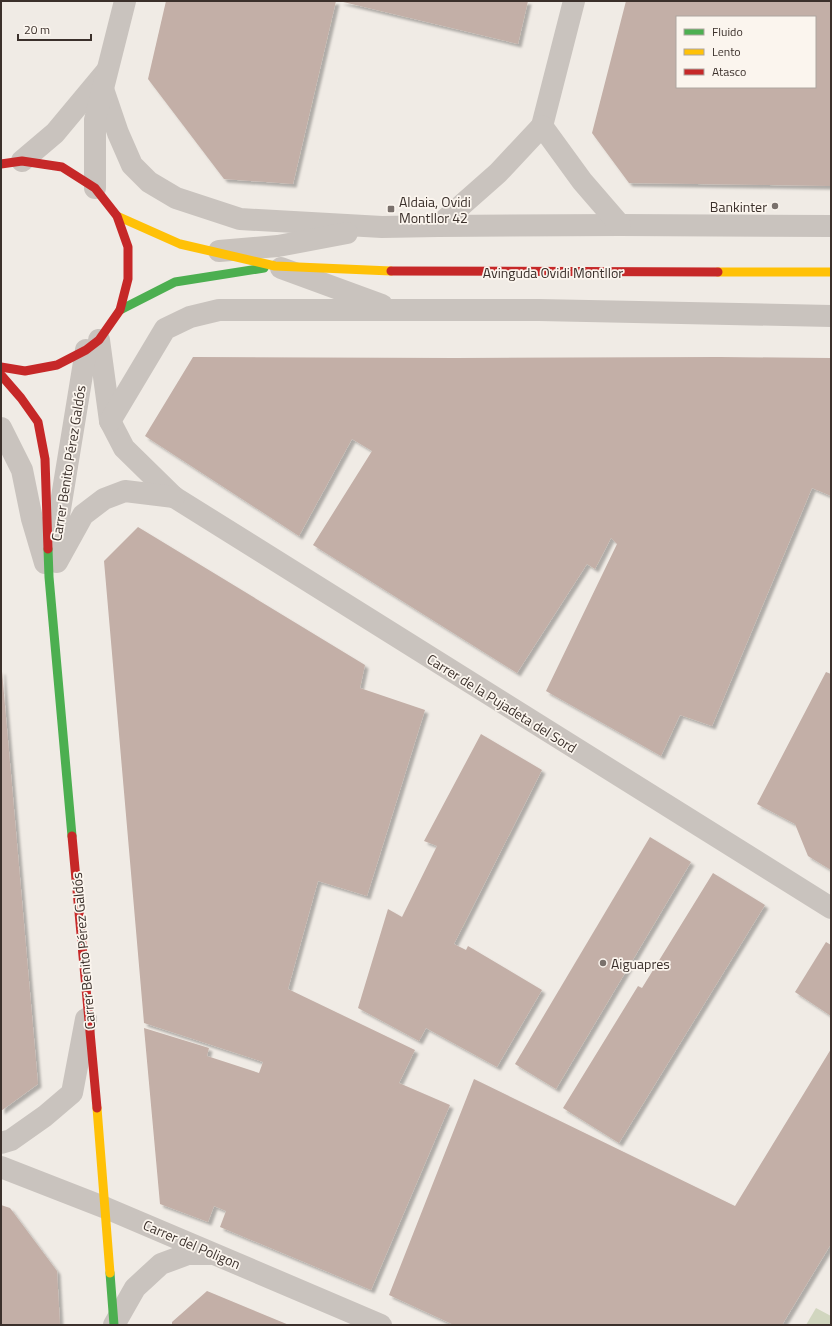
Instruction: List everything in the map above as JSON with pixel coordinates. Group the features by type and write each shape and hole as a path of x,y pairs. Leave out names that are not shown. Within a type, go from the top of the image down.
{"street":[{"path":"95,188 95,120 125,1"},
{"path":"438,226 498,173 542,126 574,1"},
{"path":"22,161 55,133 106,79"},
{"name":"Avinguda Ovidi Montllor","path":"106,79 118,133 132,165 149,182 176,198 240,219 382,227 620,225 831,226"},
{"path":"542,126 582,181 620,225"},
{"path":"1,164 22,161 62,168 95,188 117,216 128,247 128,279 120,310 93,345 57,365 25,371 1,367"},
{"name":"Avinguda Ovidi Montllor","path":"117,216 180,244 275,266 397,310"},
{"name":"Avinguda Ovidi Montllor","path":"214,252 278,246 382,227"},
{"name":"Avinguda Ovidi Montllor","path":"120,310 175,282 275,266 412,272 831,272"},
{"name":"Avinguda Ovidi Montllor","path":"110,421 165,329 190,317 219,310 547,310 831,316"},
{"name":"Carrer de la Pujadeta del Sord","path":"93,345 110,421 124,448 174,497 831,908"},
{"name":"Carrer Benito Pérez Galdós","path":"48,577 93,345"},
{"name":"Carrer Benito Pérez Galdós","path":"1,376 21,398 38,422 45,458 48,577 106,1208 114,1325"},
{"name":"Carrer Benito Pérez Galdós","path":"1,428 22,470 32,519 48,577"},
{"name":"Carrer de la Pujadeta del Sord","path":"48,577 83,515 104,499 125,491 174,497"},
{"path":"1,1143 11,1140 45,1116 72,1093 88,1010"},
{"name":"Carrer del Poligon","path":"1,1167 106,1208 381,1325"},
{"path":"114,1325 135,1288 161,1264 188,1254 214,1254"}],"green space":[{"path":"816,1308 831,1316 831,1325 806,1325"}],"building":[{"path":"166,1 336,1 293,184 224,179 148,79"},
{"path":"339,1 528,1 518,44"},
{"path":"626,1 831,1 831,186 629,183 592,133"},
{"path":"193,357 831,358 831,496 812,488 712,726 680,715 661,756 546,691 617,544 611,538 595,569 587,564 517,673 313,545 372,451 352,439 299,536 145,436"},
{"path":"138,527 365,665 360,688 425,710 367,896 318,881 288,989 415,1050 399,1083 450,1105 371,1290 220,1227 226,1211 214,1206 208,1222 160,1204 144,1028 209,1048 207,1056 259,1073 263,1062 144,1023 104,561"},
{"path":"1,671 38,1084 1,1111"},
{"path":"826,672 831,674 831,870 808,856 795,824 757,804"},
{"path":"481,734 542,770 454,944 466,950 468,946 542,990 497,1067 426,1028 419,1041 358,1008 388,909 402,917 437,846 424,841"},
{"name":"Aiguapres","path":"650,837 691,862 556,1089 515,1064"},
{"path":"713,873 765,905 619,1143 563,1108 638,986 642,988"},
{"path":"826,942 831,945 831,1016 795,992"},
{"path":"831,1049 831,1244 782,1325 454,1325 389,1295 474,1079 735,1206"},
{"path":"1,1205 10,1208 57,1271 60,1325 1,1325"},
{"path":"207,1291 289,1325 172,1325 172,1322"}],"traffic: fast":[{"path":"120,310 175,282 264,268"},
{"path":"48,549 49,577 72,836"},
{"path":"110,1273 114,1325"}],"traffic: slow":[{"path":"117,216 180,244 275,266 391,271"},
{"path":"718,272 831,272"},
{"path":"97,1108 110,1273"}],"traffic: jam":[{"path":"1,164 22,161 62,167 95,188 117,216 128,247 128,279 120,310 99,340 86,350 57,365 25,371 1,367"},
{"path":"391,271 718,272"},
{"path":"1,375 21,398 38,422 45,459 48,549"},
{"path":"72,836 97,1108"}],"place":[{"name":"Bankinter","path":"775,206"},
{"name":"Aldaia, Ovidi Montllor 42","path":"391,209"},
{"name":"Aiguapres","path":"603,963"}]}
